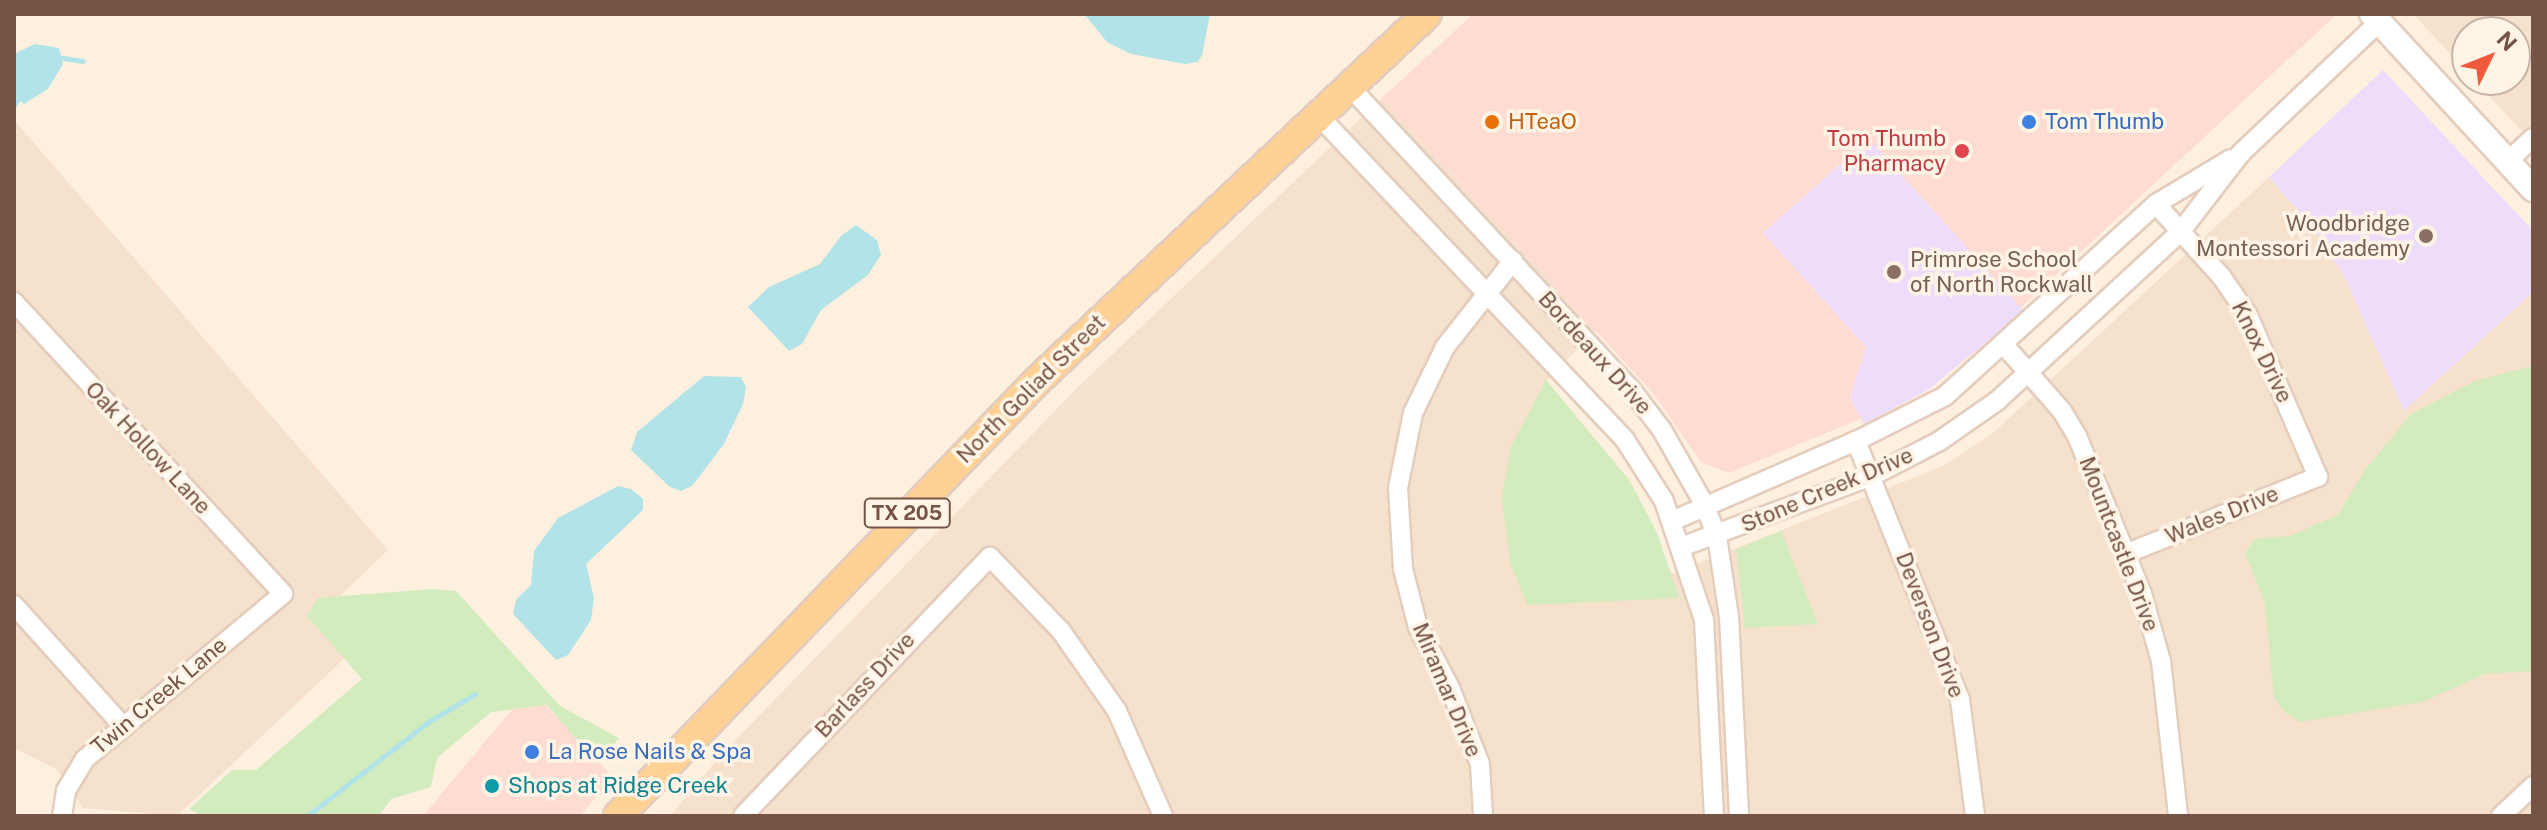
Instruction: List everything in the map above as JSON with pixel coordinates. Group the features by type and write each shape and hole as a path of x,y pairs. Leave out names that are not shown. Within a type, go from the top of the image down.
{"main road":[{"name":"North Goliad Street","path":"618,816 1038,380 1317,114 1427,14"},
{"path":"2376,18 2533,189"}],"street":[{"name":"Stone Creek Drive","path":"1681,547 1872,476 1938,442 2029,371 2181,231 2241,153 2376,18"},
{"name":"Bordeaux Drive","path":"1348,85 1630,388 1662,430 1704,504 1717,536 1729,617 1739,816"},
{"name":"Bordeaux Drive","path":"1317,114 1625,440 1672,521 1704,620 1714,816"},
{"path":"2507,162 2533,138"},
{"name":"Stone Creek Drive","path":"1672,521 1704,504 1856,441 1945,396 2156,204 2241,153"},
{"name":"Knox Drive","path":"2156,204 2248,315 2318,477"},
{"name":"Miramar Drive","path":"1483,816 1480,764 1450,688 1418,627 1403,569 1398,488 1413,413 1445,347 1486,291 1513,261"},
{"name":"Oak Hollow Lane","path":"14,302 283,594"},
{"name":"Mountcastle Drive","path":"2004,345 2029,371 2077,436 2125,554 2161,661 2178,816"},
{"name":"Deverson Drive","path":"1856,441 1960,700 1975,816"},
{"name":"Wales Drive","path":"2125,554 2318,477"},
{"name":"Barlass Drive","path":"743,816 990,557 1061,631 1117,711 1163,816"},
{"name":"Twin Creek Lane","path":"62,816 66,791 85,759 121,724 283,594"},
{"path":"14,605 121,724"},
{"path":"1712,773 1737,772"},
{"path":"2501,816 2533,786"}],"shaded area":[{"path":"1473,14 2337,14 1976,349 1899,403 1729,473 1701,462 1653,393 1382,98"},
{"path":"2413,14 2533,14 2533,143 2489,96 2531,96 2531,16 2451,16 2451,55"},
{"name":"Woodbridge Montessori Academy","path":"2383,70 2533,231 2533,292 2404,411 2344,276 2312,227 2269,177"},
{"path":"1382,98 1596,330 1546,381 1630,481 1671,574 1943,466 1994,432 2269,177 2312,227 2344,276 2404,410 2533,292 2533,816 670,816 719,757 1079,386"},
{"path":"14,120 388,550 313,622 345,658 177,816 83,808 56,769 14,748"},
{"name":"Primrose School of North Rockwall","path":"1869,139 2024,311 1928,390 1864,424 1850,398 1866,347 1763,233"},
{"path":"530,688 613,777 580,816 423,816"}],"green space":[{"path":"2533,366 2533,671 2485,674 2422,702 2300,722 2285,712 2274,698 2265,603 2245,553 2255,539 2290,536 2338,515 2365,470 2411,414 2475,381"},
{"path":"1546,380 1630,481 1657,533 1679,598 1527,605 1510,562 1502,497 1511,447"},
{"path":"1781,531 1818,624 1745,628 1736,549"},
{"path":"431,589 456,591 560,706 619,738 597,764 547,705 491,712 437,758 431,787 391,799 379,816 202,816 189,809 232,770 256,770 362,679 307,616 318,598"}],"water":[{"path":"1084,14 1210,14 1202,55 1198,62 1185,64 1131,54 1107,42"},
{"path":"35,44 59,48 63,64 48,89 24,104 14,96 14,54"},
{"path":"856,225 877,240 881,255 868,275 821,310 802,344 789,351 748,307 769,287 820,264 841,236"},
{"path":"704,376 741,377 746,387 743,404 724,444 692,486 681,491 670,487 631,450 637,432"},
{"path":"618,486 631,489 643,499 643,510 586,564 594,598 591,620 568,655 556,660 513,614 516,600 531,585 534,551 558,518"}],"waterway":[{"path":"57,57 83,61"},
{"path":"14,105 20,96"},
{"path":"307,816 428,722 475,694"}],"place":[{"name":"HTeaO","path":"1492,122"},
{"name":"Tom Thumb","path":"2029,122"},
{"name":"Tom Thumb Pharmacy","path":"1962,151"},
{"name":"Woodbridge Montessori Academy","path":"2426,236"},
{"name":"Primrose School of North Rockwall","path":"1894,272"},
{"name":"La Rose Nails & Spa","path":"532,752"},
{"name":"Shops at Ridge Creek","path":"492,786"}]}
